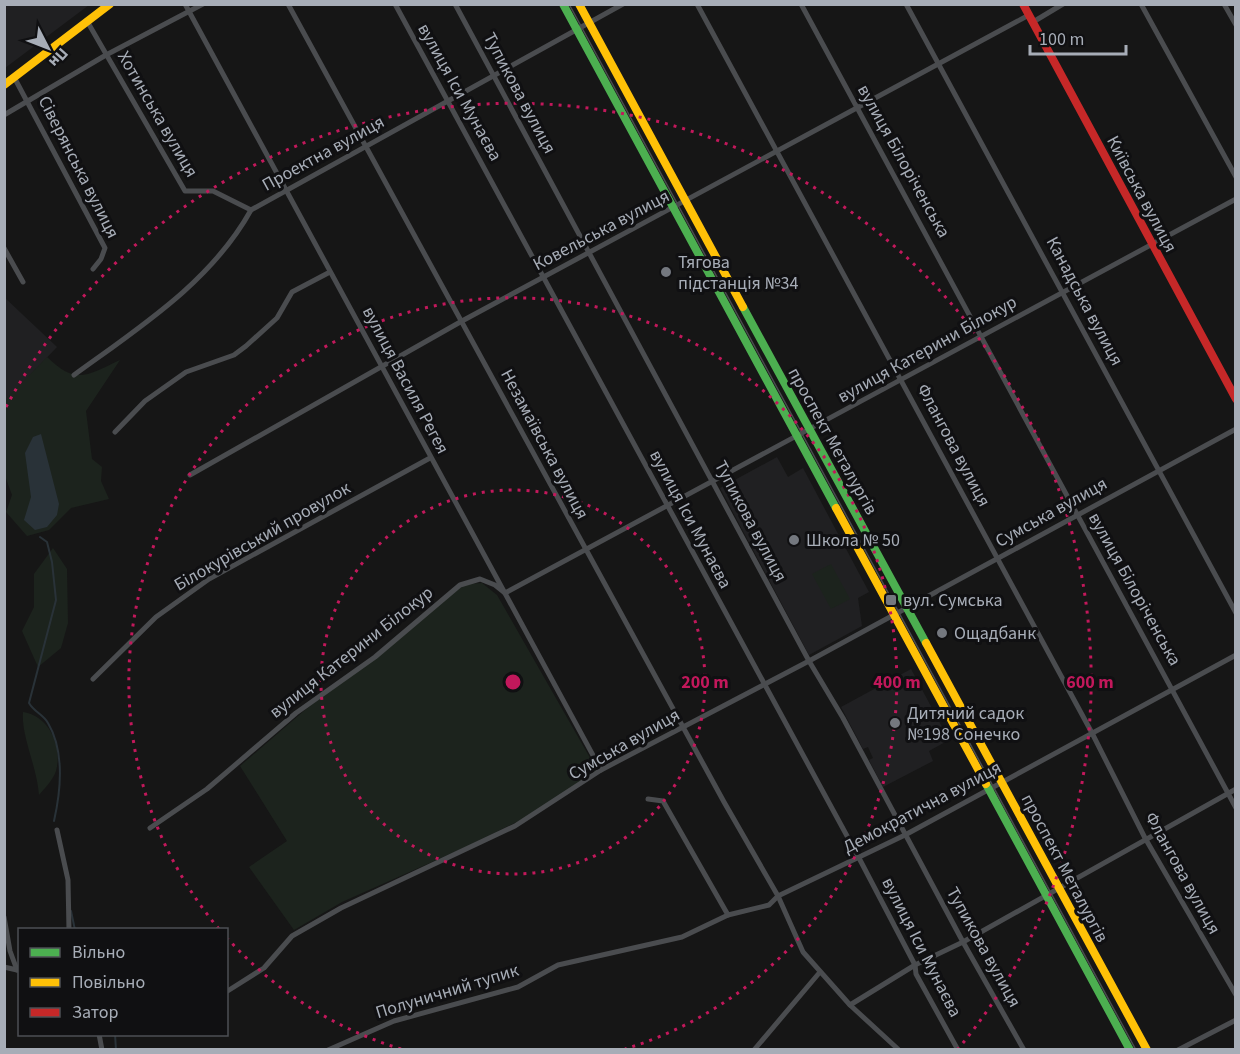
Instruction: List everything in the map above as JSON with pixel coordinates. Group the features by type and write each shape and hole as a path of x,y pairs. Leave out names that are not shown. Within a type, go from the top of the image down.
{"main road":[{"path":"4,85 110,4"},
{"name":"проспект Металургів","path":"563,4 1130,1050"},
{"name":"проспект Металургів","path":"579,4 1147,1050"},
{"name":"Київська вулиця","path":"1023,4 1236,399"}],"street":[{"name":"вулиця Василя Регея","path":"185,4 601,770"},
{"path":"4,115 106,55 203,4"},
{"name":"Незамаївська вулиця","path":"288,4 682,726 778,896 803,952 850,1005 899,1050"},
{"name":"вулиця Іси Мунаєва","path":"395,4 859,858 915,965 916,974 958,1050"},
{"name":"Тупикова вулиця","path":"455,4 809,661 843,718 963,942 1024,1050"},
{"name":"Проектна вулиця","path":"74,375 159,314 190,286 226,250 251,210 623,4"},
{"name":"Флангова вулиця","path":"697,4 1092,733 1145,838 1236,995"},
{"name":"вулиця Білоріченська","path":"801,4 1236,808"},
{"name":"Канадська вулиця","path":"906,4 1236,613"},
{"name":"Ковельська вулиця","path":"190,476 382,365 686,202 938,63 1063,4"},
{"path":"1141,4 1236,177"},
{"path":"1224,4 1236,25"},
{"name":"Хотинська вулиця","path":"87,21 185,191 213,192 251,210"},
{"name":"Сіверянська вулиця","path":"14,77 105,248 101,259 93,269"},
{"name":"вулиця Катерини Білокур","path":"150,828 207,789 296,713 375,657 460,585 480,579 495,585 505,593 1236,199"},
{"path":"4,248 23,282"},
{"path":"115,432 136,409 186,372 234,355 277,318 292,292 330,272"},
{"name":"Сумська вулиця","path":"228,992 264,968 292,936 341,908 515,826 601,770 809,661 1236,429"},
{"name":"Білокурівський провулок","path":"93,679 156,617 208,579 430,458"},
{"name":"Демократична вулиця","path":"778,896 905,835 1236,655"},
{"path":"850,1005 915,965 963,942 1236,789"},
{"path":"648,799 663,801 728,915"},
{"path":"57,830 68,880 69,928"},
{"name":"Полуничний тупик","path":"328,1050 394,1021 518,987 558,965 682,937 728,915 768,905 778,896"},
{"path":"4,917 10,951 18,970"},
{"path":"4,968 18,970"},
{"path":"754,1050 820,972"},
{"path":"1178,1050 1236,1020"}],"shaded area":[{"path":"5,4 89,4 89,5 5,68"},
{"path":"4,297 57,347 5,401 4,401"},
{"path":"47,357 66,372 82,375 120,360 86,411 92,459 102,467 101,481 109,499 71,508 49,530 27,536 6,512 12,495 5,476 4,401"},
{"path":"41,434 59,504 57,515 47,527 35,530 24,520 31,497 25,453 33,437"},
{"name":"Школа № 50","path":"777,457 788,477 803,468 869,592 858,598 862,626 809,655 720,488"},
{"path":"53,548 67,569 68,623 61,648 38,667 22,631 34,607 34,574"},
{"path":"831,564 850,599 831,609 812,574"},
{"path":"482,583 497,595 597,770 537,812 459,850 342,902 294,930 249,867 287,841 240,766 305,710 465,584"},
{"name":"Дитячий садок №198 Сонечко","path":"911,669 949,740 929,751 933,761 883,787 869,760 873,758 868,747 863,749 841,707"},
{"path":"23,712 40,719 47,726 57,752 58,761 55,774 39,795 24,731"}],"waterway":[{"path":"40,537 47,542 52,562 56,600 29,703 48,723 57,746 60,784 54,821"},
{"path":"71,911 75,928"},
{"path":"115,1036 116,1050"}],"tram line":[{"path":"569,4 1136,1050"}],"traffic: fast":[{"path":"563,4 836,508"},
{"path":"743,307 926,643"},
{"path":"986,784 1130,1050"}],"traffic: slow":[{"path":"4,85 110,4"},
{"path":"579,4 743,307"},
{"path":"836,508 986,784"},
{"path":"926,643 1147,1050"}],"traffic: jam":[{"path":"1023,4 1236,399"}],"place":[{"name":"Тягова пiдстанцiя №34","path":"666,272"},
{"name":"Школа № 50","path":"794,540"},
{"name":"вул. Сумська","path":"891,600"},
{"name":"Ощадбанк","path":"942,633"},
{"name":"Дитячий садок №198 Сонечко","path":"895,723"}]}
